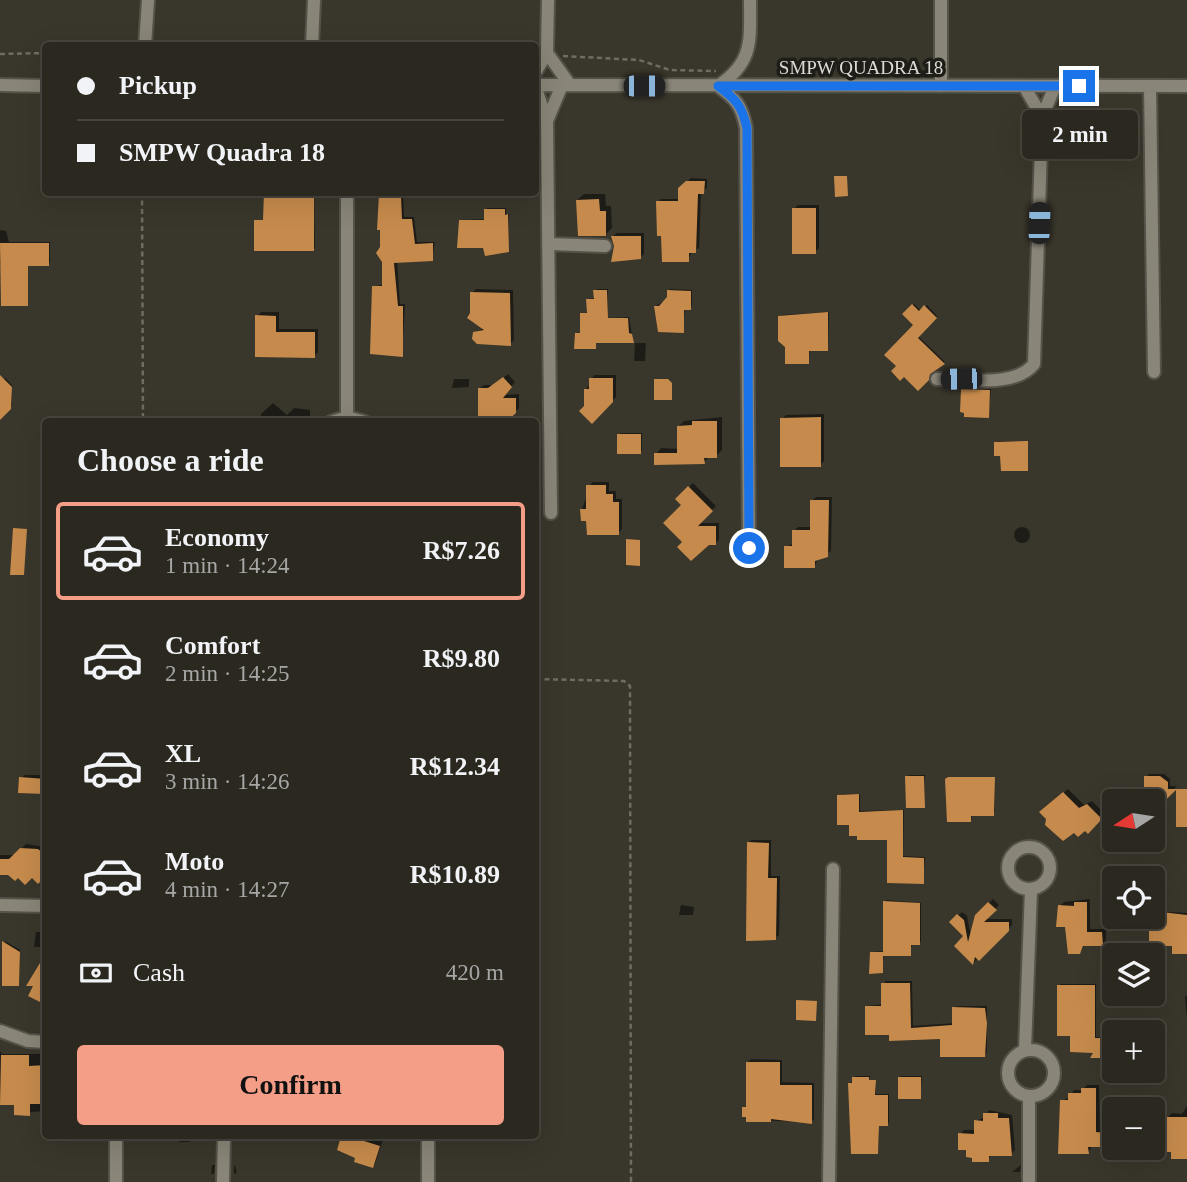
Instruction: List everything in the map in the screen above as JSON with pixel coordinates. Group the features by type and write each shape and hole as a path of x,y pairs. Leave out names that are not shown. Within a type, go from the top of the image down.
{"street":[{"path":"145,42 148,0"},
{"path":"312,42 314,0"},
{"path":"547,121 566,85 548,54 548,0"},
{"path":"749,548 747,128 743,108 736,98 718,86 737,72 750,42 750,0"},
{"path":"941,0 941,86"},
{"path":"539,67 548,54"},
{"path":"0,85 42,86"},
{"path":"1024,86 1042,117"},
{"path":"937,379 1008,378 1028,371 1034,364 1042,117 1055,86"},
{"name":"SMPW QUADRA 18","path":"539,87 1187,86"},
{"path":"1150,87 1154,372"},
{"path":"539,96 547,121 551,513"},
{"path":"347,196 347,417"},
{"path":"549,244 605,246"},
{"path":"344,418 351,418"},
{"path":"829,1182 833,869"},
{"path":"1026,1050 1031,890"},
{"path":"0,905 42,906"},
{"path":"0,1031 28,1041 42,1042"},
{"path":"1026,1050 1038,1051 1049,1059 1054,1071 1051,1084 1042,1093 1029,1096 1017,1091 1009,1081 1008,1068 1014,1056 1026,1050"},
{"path":"1028,1182 1029,1096"},
{"path":"116,1139 116,1182"},
{"path":"223,1182 224,1139"},
{"path":"428,1139 428,1182"}],"path":[{"path":"0,54 42,52"},
{"path":"548,54 639,60 670,70 737,72"},
{"path":"142,196 143,418"},
{"path":"539,679 624,681 630,686 631,1182"}],"building":[{"path":"834,176 847,176 848,196 835,197"},
{"path":"686,181 705,181 704,194 698,194 696,253 689,253 689,262 662,262 661,236 657,236 656,201 678,201 678,188"},
{"path":"264,196 314,196 314,251 254,251 254,220 263,220"},
{"path":"379,196 401,196 402,219 412,219 415,244 433,243 433,261 394,263 398,306 403,306 403,357 370,354 372,286 382,286 382,262 376,253 380,247 380,230 377,230"},
{"path":"599,199 600,211 606,211 606,236 578,236 576,200"},
{"path":"792,208 816,208 816,254 792,254"},
{"path":"484,209 505,209 505,215 508,214 509,252 485,256 483,248 457,248 459,220 484,220"},
{"path":"611,236 641,236 641,259 611,262 614,246"},
{"path":"0,243 49,243 49,266 28,266 28,306 1,306"},
{"path":"593,290 607,290 608,318 628,318 629,333 632,334 634,343 596,343 596,349 574,349 575,333 580,333 580,313 587,313 586,299 594,299"},
{"path":"667,290 691,291 691,310 684,310 684,333 658,332 654,306 659,306 667,297"},
{"path":"470,292 510,293 511,346 477,344 472,339 473,332 484,330 467,318 470,313"},
{"path":"912,304 919,311 924,305 937,318 918,338 945,364 930,374 929,380 918,391 904,377 900,381 891,371 896,366 884,355 913,325 902,314"},
{"path":"828,312 828,351 809,351 809,364 785,364 785,347 778,341 778,316"},
{"path":"255,315 276,316 276,332 315,332 315,358 255,357"},
{"path":"0,375 12,387 11,409 0,420"},
{"path":"503,377 512,387 503,398 516,398 516,413 510,418 478,416 478,388 488,388"},
{"path":"589,378 613,378 613,402 592,424 579,411 584,406 584,389 589,389"},
{"path":"654,379 668,379 672,383 672,400 654,400"},
{"path":"961,389 990,390 989,418 964,417 964,413 960,412"},
{"path":"821,417 821,467 780,467 780,418"},
{"path":"692,421 717,421 717,458 704,458 705,464 654,465 654,453 677,453 677,426 692,425"},
{"path":"617,434 641,434 641,454 617,454"},
{"path":"1028,441 1028,471 1001,471 1000,456 994,456 994,442"},
{"path":"586,485 606,485 606,494 613,494 613,502 619,502 619,535 587,535 586,521 581,521 580,509 586,509"},
{"path":"688,486 713,511 698,526 716,526 716,545 709,545 691,561 677,547 682,542 663,523 681,505 675,499"},
{"path":"810,500 829,500 828,557 815,561 815,568 784,568 784,546 792,546 792,530 810,530"},
{"path":"13,528 27,529 24,575 10,575"},
{"path":"626,539 640,540 640,566 626,565"},
{"path":"905,776 924,776 925,808 906,808"},
{"path":"1144,776 1160,776 1168,782 1168,789 1187,789 1187,827 1176,827 1176,790 1166,800 1166,789 1144,789"},
{"path":"19,777 42,779 42,794 18,793"},
{"path":"995,777 994,816 971,816 971,822 947,822 945,779"},
{"path":"1063,792 1079,808 1087,804 1102,819 1088,834 1085,831 1078,837 1074,833 1063,841 1045,825 1046,819 1039,812"},
{"path":"859,794 859,812 903,810 903,857 924,858 924,884 887,883 887,840 857,840 857,836 849,836 849,825 837,825 837,795"},
{"path":"747,842 769,843 768,878 777,878 776,940 746,941"},
{"path":"20,848 38,849 42,852 42,880 38,884 32,878 25,885 18,878 15,881 8,875 0,875 0,859 9,859"},
{"path":"883,901 920,903 920,945 911,945 911,956 883,956 883,973 869,974 870,952 883,952"},
{"path":"988,902 997,910 984,922 1009,922 1009,931 979,961 975,957 973,965 954,946 963,936 949,922 957,914 964,920 968,942 975,915"},
{"path":"1074,902 1087,902 1087,932 1102,932 1102,946 1083,946 1080,954 1068,954 1065,927 1056,927 1058,905 1074,906"},
{"path":"1165,912 1187,915 1187,954 1172,954 1172,946 1165,946 1165,943 1149,943 1149,929 1165,929"},
{"path":"2,941 20,952 19,986 2,986"},
{"path":"42,960 42,1003 28,996 33,986 26,986"},
{"path":"881,983 910,983 911,1028 952,1025 952,1007 985,1008 985,1057 940,1057 940,1039 889,1041 889,1035 865,1035 865,1006 881,1006"},
{"path":"1057,985 1095,985 1095,1038 1102,1038 1102,1058 1090,1058 1093,1053 1070,1052 1070,1036 1057,1036"},
{"path":"796,1000 817,1001 816,1021 796,1020"},
{"path":"1,1055 29,1055 29,1066 42,1065 42,1104 30,1104 30,1116 14,1115 14,1105 0,1105"},
{"path":"746,1062 780,1062 780,1085 812,1085 812,1124 771,1119 771,1122 746,1122 746,1117 742,1117 742,1107 746,1107"},
{"path":"852,1077 869,1077 869,1080 876,1080 875,1095 888,1095 888,1126 879,1126 878,1154 851,1154 848,1083 852,1083"},
{"path":"898,1077 921,1077 921,1099 898,1099"},
{"path":"1081,1088 1096,1088 1096,1132 1102,1133 1102,1147 1088,1147 1089,1154 1058,1154 1060,1100 1068,1100 1068,1093 1081,1093"},
{"path":"983,1113 998,1113 998,1118 1009,1118 1012,1156 989,1156 989,1162 972,1162 972,1158 966,1157 966,1150 958,1150 958,1133 974,1134 974,1120 983,1121"},
{"path":"1167,1117 1187,1117 1187,1159 1171,1159 1171,1152 1165,1152"},
{"path":"340,1139 365,1139 364,1141 380,1146 373,1168 354,1162 355,1158 337,1150"}],"route":[{"path":"749,548 747,128 743,108 736,98 718,86 1079,86"}]}
